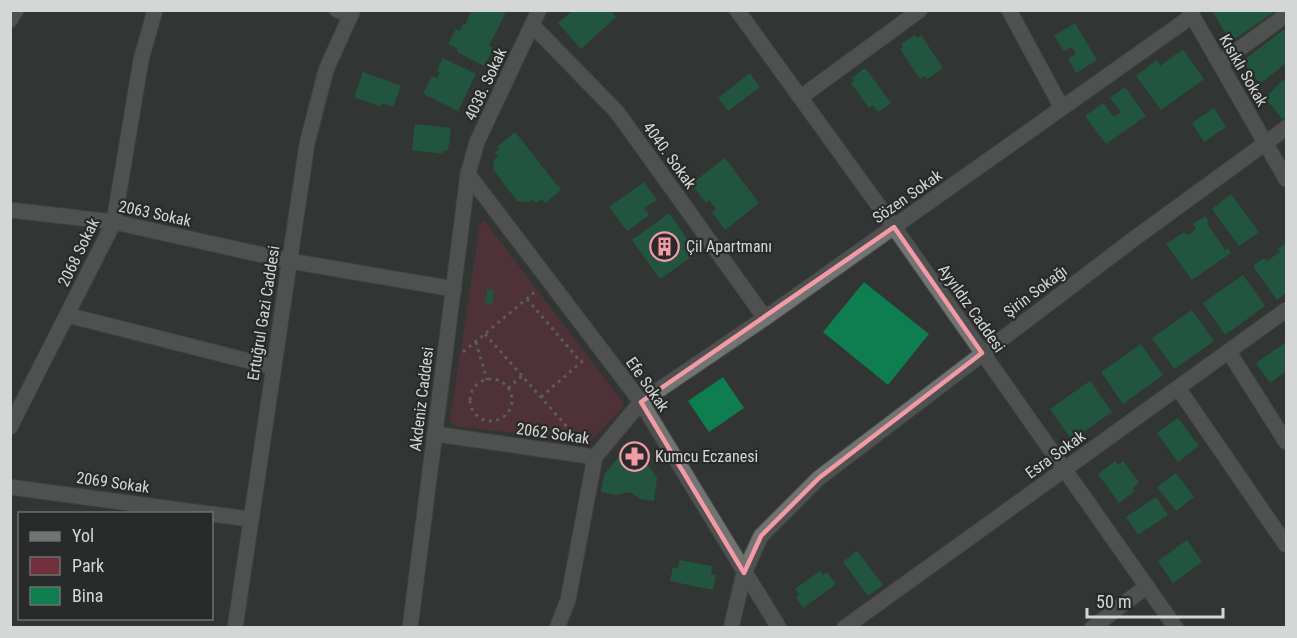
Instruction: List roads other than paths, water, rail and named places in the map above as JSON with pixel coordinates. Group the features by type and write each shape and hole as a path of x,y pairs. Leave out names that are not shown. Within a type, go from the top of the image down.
{"street":[{"path":"10,20 16,10"},
{"name":"2068 Sokak","path":"10,427 114,222 141,60 155,10"},
{"name":"4038. Sokak","path":"468,174 477,142 539,10"},
{"name":"Ayyıldız Caddesi","path":"737,10 894,227 1176,627"},
{"path":"801,97 920,10"},
{"path":"1009,10 1062,108"},
{"name":"Ertuğrul Gazi Caddesi","path":"235,627 307,144 326,70 347,12"},
{"name":"Sözen Sokak","path":"641,402 894,227 1191,13"},
{"name":"Kısıklı Sokak","path":"1191,13 1287,179"},
{"path":"1220,63 1287,15"},
{"name":"4040. Sokak","path":"532,25 617,112 765,318"},
{"name":"Şirin Sokağı","path":"731,627 744,573 761,536 819,478 1131,241 1287,128"},
{"name":"Akdeniz Caddesi","path":"410,627 468,174"},
{"name":"Efe Sokak","path":"468,174 641,402 779,627"},
{"name":"2063 Sokak","path":"10,210 114,222 290,261 454,289"},
{"name":"Esra Sokak","path":"844,627 1287,310"},
{"path":"67,315 273,367"},
{"path":"1229,351 1287,442"},
{"path":"1178,388 1287,544"},
{"name":"2062 Sokak","path":"435,434 594,457 641,402"},
{"path":"557,627 568,600 594,457"},
{"name":"2069 Sokak","path":"10,487 196,512"},
{"name":"2069 Sokak","path":"213,514 250,519"},
{"path":"1092,627 1148,586"}],"place":[{"name":"Çil Apartmanı","path":"665,246"},
{"name":"Kumcu Eczanesi","path":"634,456"}]}
